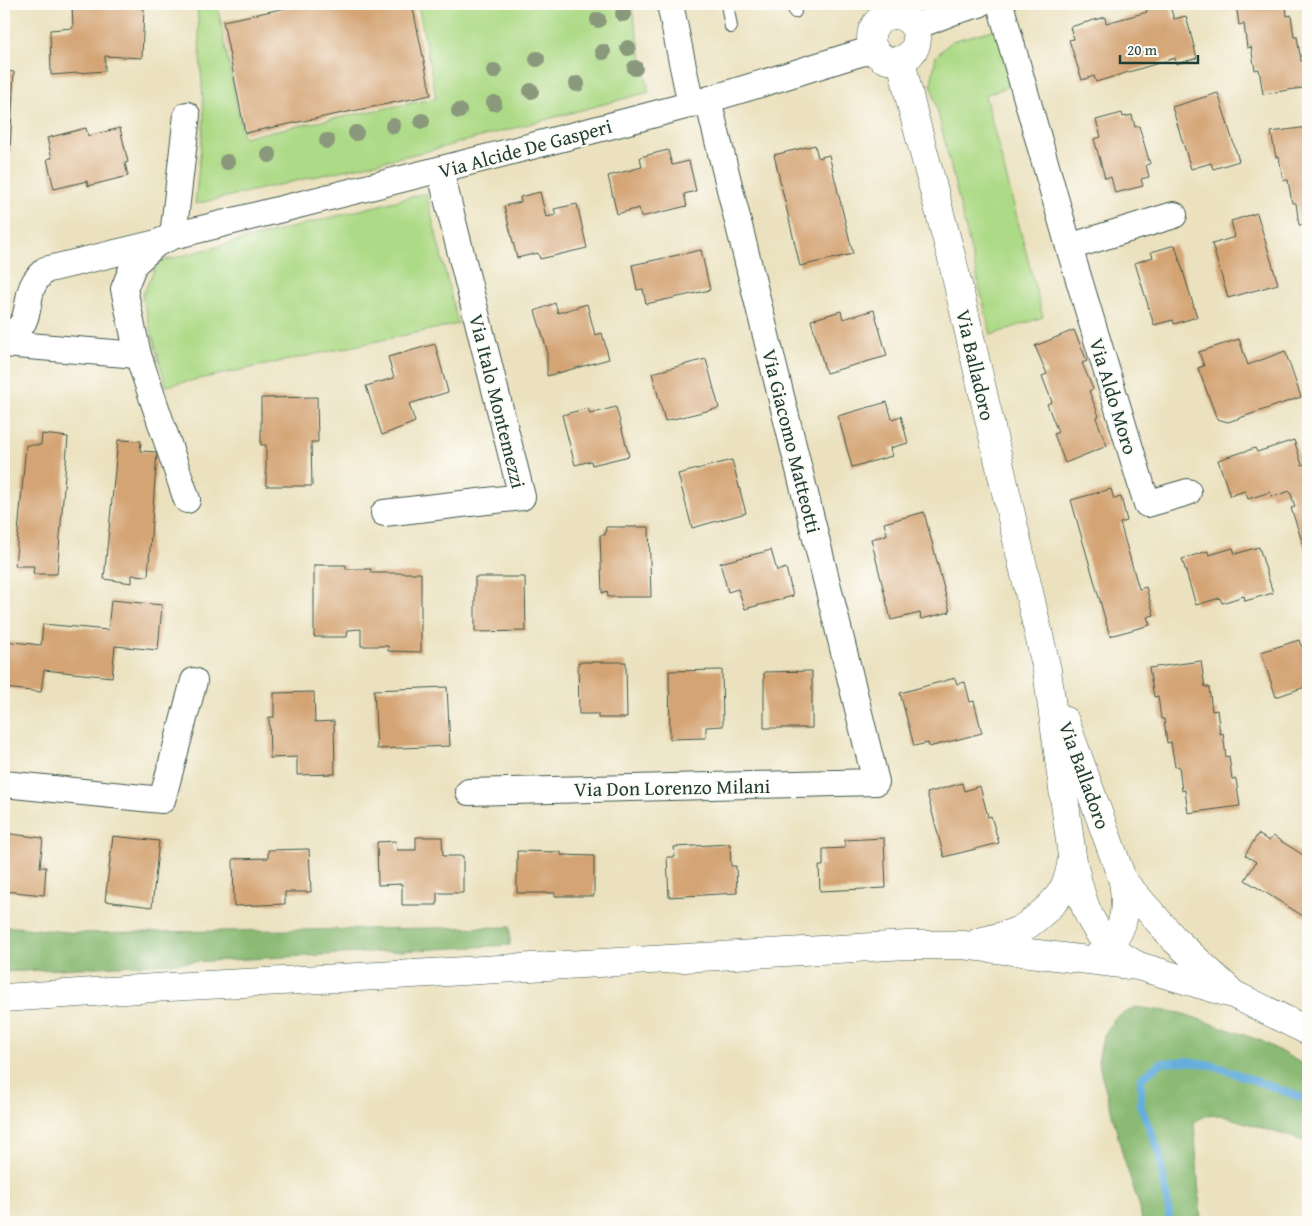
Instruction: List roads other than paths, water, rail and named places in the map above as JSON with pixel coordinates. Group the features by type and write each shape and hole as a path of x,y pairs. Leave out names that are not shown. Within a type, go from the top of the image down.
{"street":[{"name":"Via Giacomo Matteotti","path":"670,4 699,102 876,782"},
{"path":"914,27 979,4"},
{"name":"Via Aldo Moro","path":"1000,4 1069,248 1147,504 1188,492"},
{"path":"881,11 890,16 904,18 914,27 916,43 908,56 901,60 893,61 885,60 878,56 871,42 873,28 881,11"},
{"name":"Via Alcide De Gasperi","path":"4,334 10,333 21,325 27,314 30,292 37,277 45,270 699,102 874,50"},
{"name":"Via Balladoro","path":"901,60 952,259 1047,670 1072,856 1084,905 1098,932 1099,953"},
{"path":"165,240 187,115"},
{"name":"Via Italo Montemezzi","path":"384,513 522,498 440,170"},
{"path":"1069,248 1174,215"},
{"name":"Via Alcide De Gasperi","path":"165,240 134,264 124,289 138,355 187,500"},
{"path":"4,344 138,355"},
{"name":"Via Balladoro","path":"1047,670 1123,881 1125,909 1118,933 1099,953"},
{"path":"4,784 162,800 194,682"},
{"name":"Via Don Lorenzo Milani","path":"469,792 876,782"},
{"name":"Via Balladoro","path":"963,945 991,939 1027,926 1051,905 1064,889 1072,856"},
{"name":"Via Balladoro","path":"1123,881 1175,940 1233,994"},
{"path":"4,998 907,945 963,945 1099,953"},
{"name":"Via Balladoro","path":"1099,953 1113,950 1124,959 1138,966 1233,994 1308,1031"}],"lane":[{"path":"727,4 731,28"}],"waterway":[{"path":"1169,1222 1159,1152 1141,1107 1141,1078 1161,1063 1186,1061 1212,1065 1308,1100"}]}
